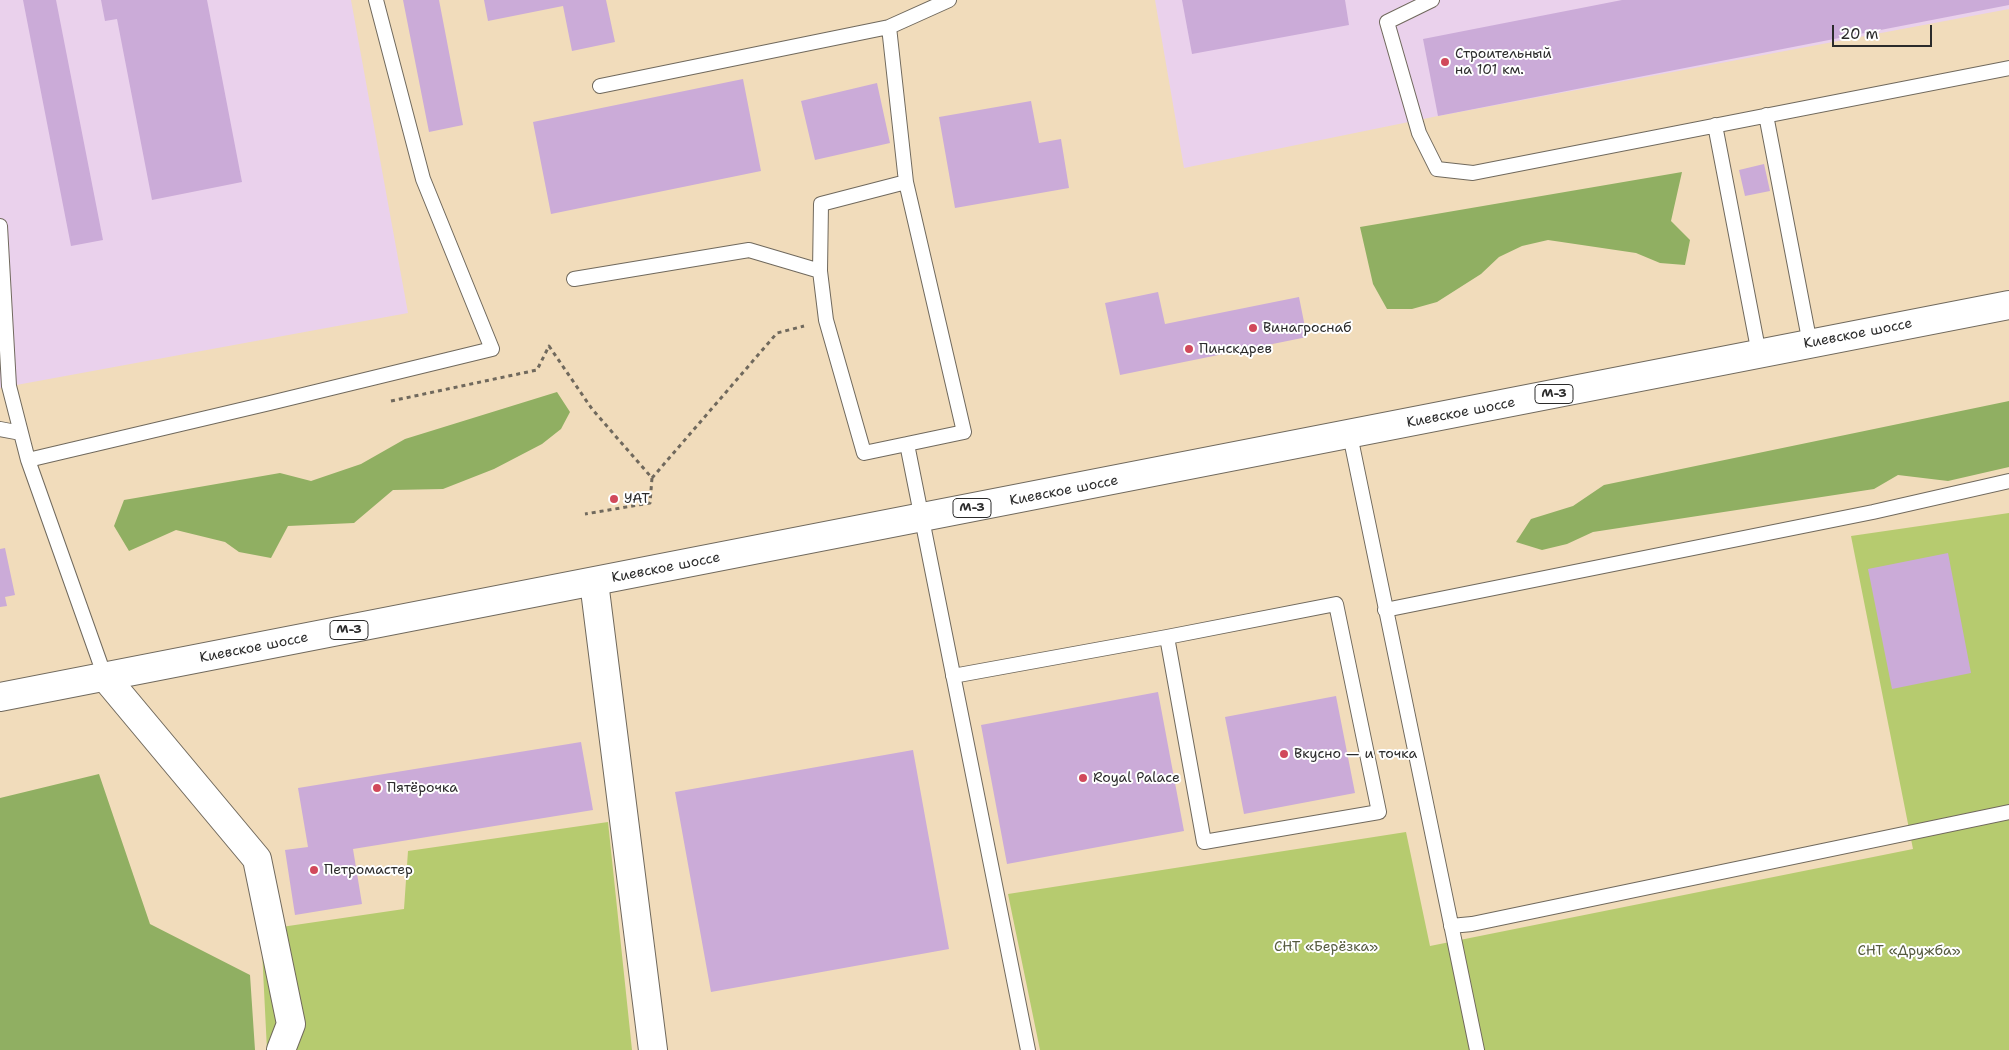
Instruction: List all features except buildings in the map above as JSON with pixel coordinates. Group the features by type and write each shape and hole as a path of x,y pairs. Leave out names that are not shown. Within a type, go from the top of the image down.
{"main road":[{"name":"Киевское шоссе","path":"0,697 1350,435 2009,304"},
{"path":"594,582 653,1050"},
{"path":"105,677 257,859 293,1037 281,1050"}],"lane":[{"path":"28,460 492,349 423,179 376,0"},
{"path":"600,86 889,27 949,0"},
{"path":"1432,0 1386,22 1419,133 1437,169 1473,173 2009,68"},
{"path":"889,27 906,182 964,432 864,453 826,320 820,271 820,204 906,182"},
{"path":"1766,115 1810,344"},
{"path":"1715,125 1759,354"},
{"path":"0,226 10,386 28,460 105,677"},
{"path":"574,279 750,250 820,271"},
{"path":"0,430 21,433"},
{"path":"1350,435 1477,1050"},
{"path":"907,444 1028,1050"},
{"path":"1385,610 1874,512 2009,481"},
{"path":"953,676 1336,604 1379,812 1204,842 1167,637"},
{"path":"1451,926 1472,924 2009,812"}],"path":[{"path":"585,514 650,503 652,478 776,334 826,320"},
{"path":"384,403 537,370 549,346 592,409 652,478"}],"shaded area":[{"path":"0,0 351,0 408,313 0,388"},
{"name":"Строительный на 101 км.","path":"1155,0 2009,0 2009,9 1438,116 1184,168"}],"green space":[{"path":"1682,172 1671,221 1690,240 1685,265 1660,263 1636,253 1548,240 1522,246 1499,257 1481,274 1437,302 1412,309 1387,309 1373,284 1360,227"},
{"path":"557,392 570,412 561,429 542,444 494,469 443,489 393,490 354,523 288,526 271,558 239,552 225,542 176,530 129,551 114,526 124,500 280,473 311,481 361,464 405,439"},
{"path":"2009,401 2009,467 1948,481 1898,475 1874,489 1593,532 1567,544 1542,550 1516,542 1531,519 1573,506 1604,485"},
{"name":"СНТ «Дружба»","path":"2009,513 2009,1050 1040,1050 1008,894 1406,832 1430,946 1913,849 1851,536"},
{"path":"99,774 150,924 250,975 255,1050 0,1050 0,798"},
{"path":"608,822 632,1050 267,1050 261,930 404,909 408,851"}],"place":[{"name":"Строительный на 101 км.","path":"1445,62"},
{"name":"Винагроснаб","path":"1253,328"},
{"name":"Пинскдрев","path":"1189,349"},
{"name":"УАТ","path":"614,499"},
{"name":"Вкусно — и точка","path":"1284,754"},
{"name":"Royal Palace","path":"1083,778"},
{"name":"Пятёрочка","path":"377,788"},
{"name":"Петромастер","path":"314,870"}],"park label":[{"name":"СНТ «Берёзка»","path":"1326,947"}]}
